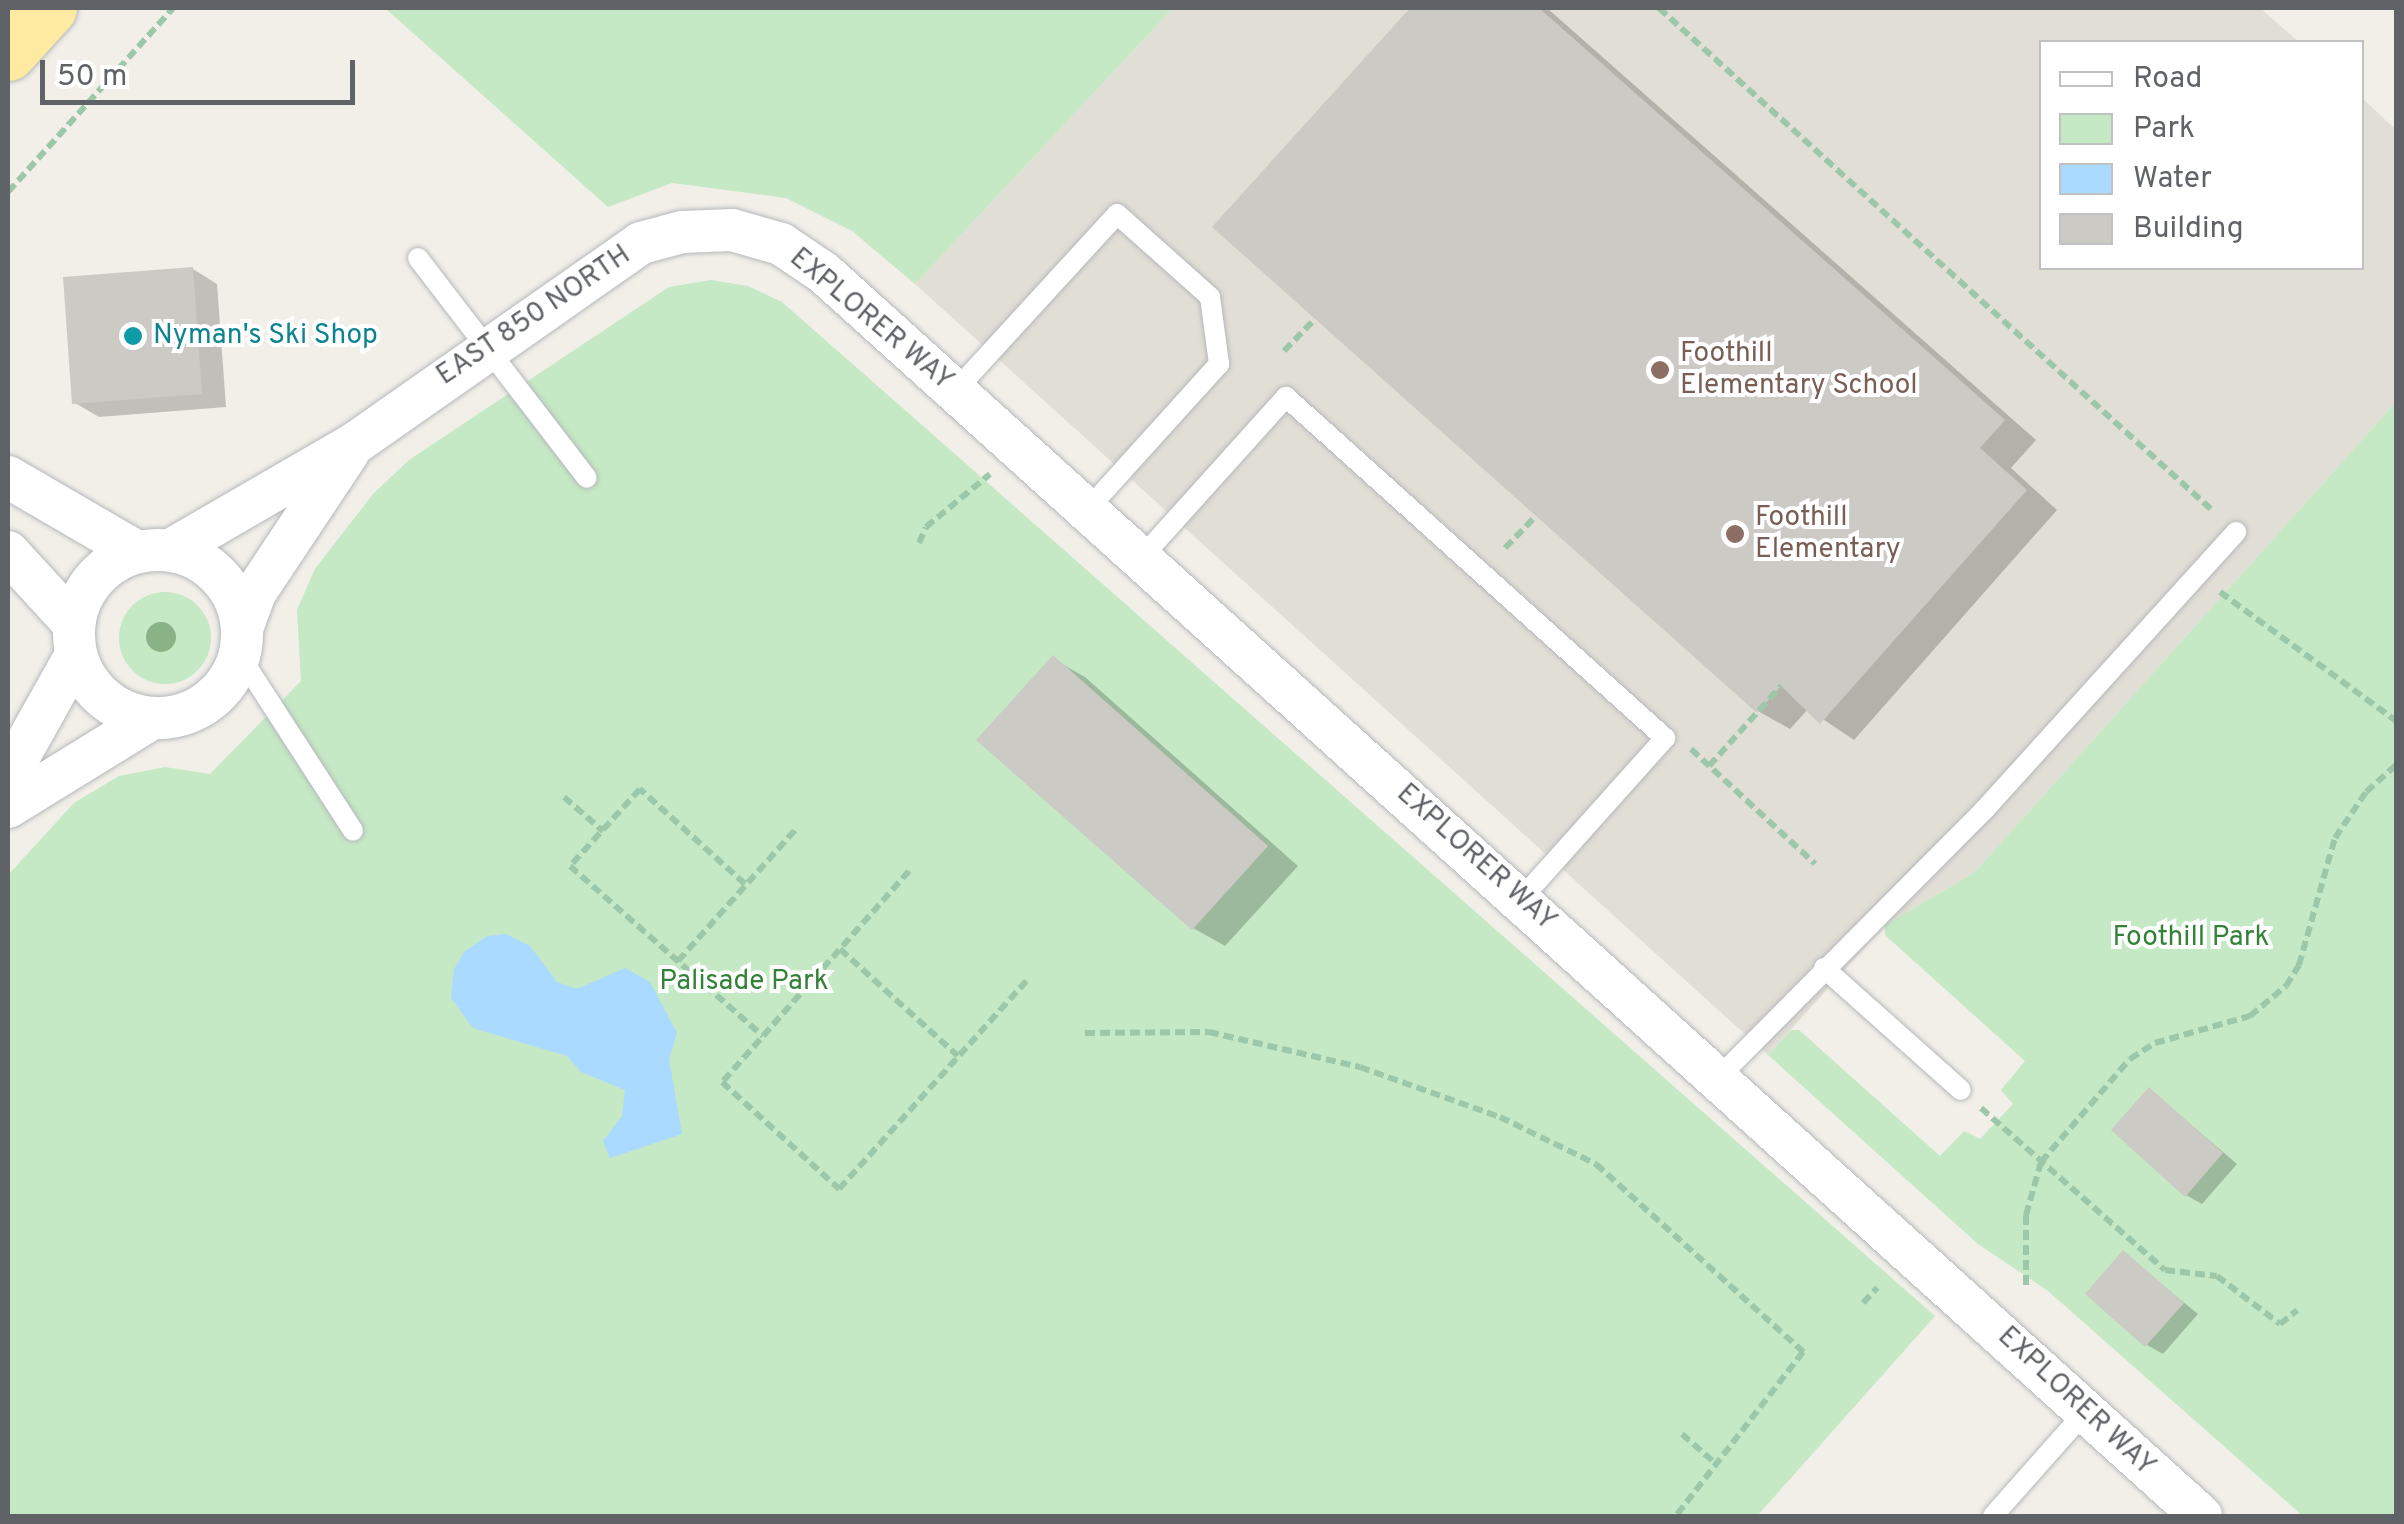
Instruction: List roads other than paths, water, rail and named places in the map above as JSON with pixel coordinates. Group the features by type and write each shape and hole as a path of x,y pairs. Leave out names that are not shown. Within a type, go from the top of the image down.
{"highway":[{"path":"8,54 49,8"}],"street":[{"name":"EAST 850 NORTH","path":"154,551 354,444 482,348 641,243 682,232 732,230"},
{"name":"EXPLORER WAY","path":"732,230 764,237 824,272 1719,1076 2201,1516"},
{"name":"EAST 850 NORTH","path":"241,641 255,594 354,444"},
{"path":"8,477 154,551 220,576 241,641 207,704 180,716 151,719 8,806"},
{"path":"8,776 75,640 94,578 154,551"},
{"path":"8,552 75,640 103,699 151,719"}],"lane":[{"path":"955,391 1117,214 1210,298 1220,364 1087,510"},
{"path":"418,258 482,348 587,478"},
{"path":"1140,558 1286,396 1666,738 1521,899"},
{"path":"1719,1076 1985,809 2236,532"},
{"path":"241,641 353,831"},
{"path":"1824,968 1961,1090"},
{"path":"1992,1516 2085,1412"}],"water":[{"path":"506,934 530,946 557,982 577,989 625,968 650,982 677,1033 669,1059 682,1134 610,1158 603,1141 622,1116 625,1090 581,1072 567,1056 473,1028 451,998 454,969 465,951 488,936"}],"place":[{"name":"Nyman's Ski Shop","path":"133,336"},
{"name":"Foothill Elementary School","path":"1660,370"},
{"name":"Foothill Elementary","path":"1735,534"}],"park label":[{"name":"Foothill Park","path":"2191,938"},
{"name":"Palisade Park","path":"744,982"}]}
